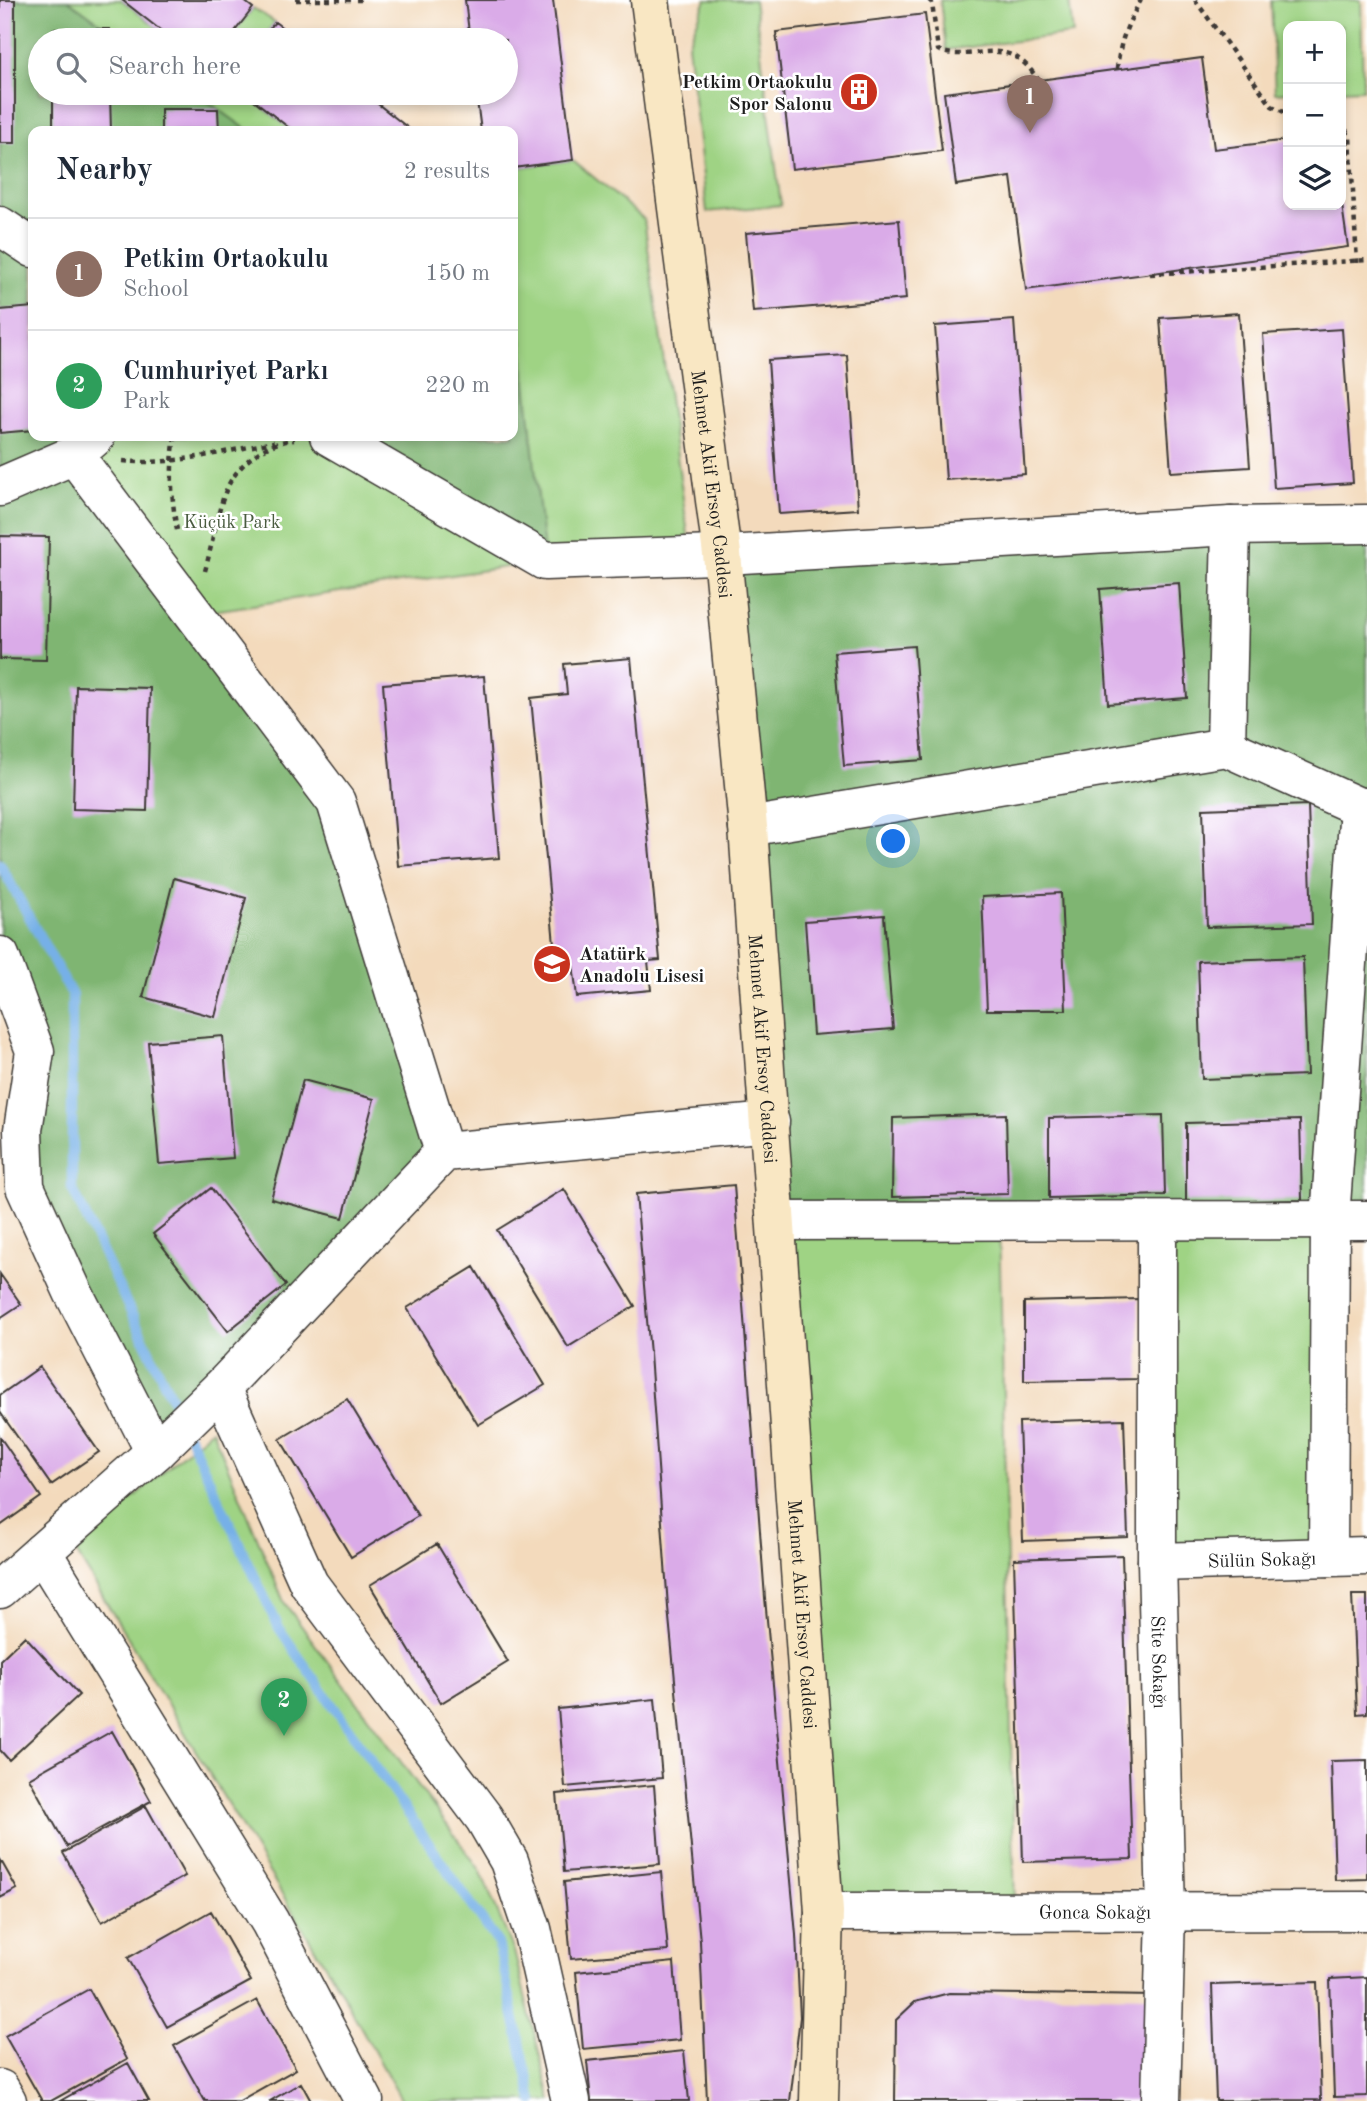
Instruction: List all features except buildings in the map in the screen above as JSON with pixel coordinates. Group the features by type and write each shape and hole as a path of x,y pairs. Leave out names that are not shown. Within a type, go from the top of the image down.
{"main road":[{"name":"Mehmet Akif Ersoy Caddesi","path":"650,0 722,554 748,827 824,1912 819,2101"}],"street":[{"path":"0,226 28,245"},
{"path":"338,441 545,561 1231,526 1367,524"},
{"path":"0,487 85,446 193,614 336,802 444,1152"},
{"path":"1226,747 1231,526"},
{"path":"748,827 1226,747 1363,807 1329,1219 1328,1557"},
{"path":"0,956 35,1051 23,1130 12,1158 73,1292 155,1452"},
{"path":"0,1589 155,1452 221,1388 444,1152 770,1122"},
{"path":"776,1221 1367,1220"},
{"name":"Site Sokağı","path":"1157,1222 1157,1562 1166,1912 1161,2101"},
{"path":"221,1388 309,1584 484,1818 509,1861 532,1929 571,2101"},
{"path":"42,1552 271,1922 364,2101"},
{"name":"Sülün Sokağı","path":"1157,1562 1367,1556"},
{"name":"Gonca Sokağı","path":"824,1912 1367,1911"},
{"path":"0,2089 7,2101"}],"path":[{"path":"296,0 364,0"},
{"path":"929,0 932,4 938,50 948,55 1004,52 1020,59 1038,79"},
{"path":"1117,69 1120,43 1141,0"},
{"path":"1195,0 1272,106 1283,112"},
{"path":"1346,130 1350,137 1357,262"},
{"path":"1150,274 1367,260"},
{"path":"174,441 171,461 172,502 179,540"},
{"path":"85,446 143,463 171,461 280,441"},
{"path":"193,614 228,486 253,454 280,441"}],"green space":[{"path":"0,0 68,0 107,28 28,28 28,105 213,105 242,126 28,126 28,441 90,441 74,455 336,802 444,1152 155,1452 25,1187 35,1051 0,956"},
{"path":"43,0 122,0 158,28 84,28"},
{"path":"706,0 754,0 781,205 707,212 688,44"},
{"path":"940,0 1069,0 1073,34 946,50"},
{"path":"1271,0 1361,0 1363,89 1346,90 1346,21 1283,21 1283,92 1275,93"},
{"path":"253,8 275,22 270,28 237,28"},
{"path":"196,105 260,105 287,126 227,126"},
{"name":"Küçük Park","path":"573,160 644,219 691,556 545,561 193,614 74,455 90,441 338,441 544,561 518,327 518,167"},
{"path":"518,327 545,561 338,441 518,441"},
{"path":"1367,524 1367,1220 776,1221 722,554"},
{"path":"1330,1219 1328,1557 1157,1562 1157,1221"},
{"path":"776,1221 999,1221 1015,1912 824,1912"},
{"path":"212,1429 284,1602 480,1870 514,1951 551,2101 402,2101 340,1990 74,1549"}],"waterway":[{"path":"0,864 72,995 72,1188 181,1418"},
{"path":"187,1432 279,1628 498,1943 533,2101"}],"place":[{"name":"Petkim Ortaokulu Spor Salonu","path":"859,92"},
{"name":"Petkim Ortaokulu","path":"1030,133"},
{"name":"Atatürk Anadolu Lisesi","path":"552,964"},
{"name":"Cumhuriyet Parkı","path":"284,1736"}]}
